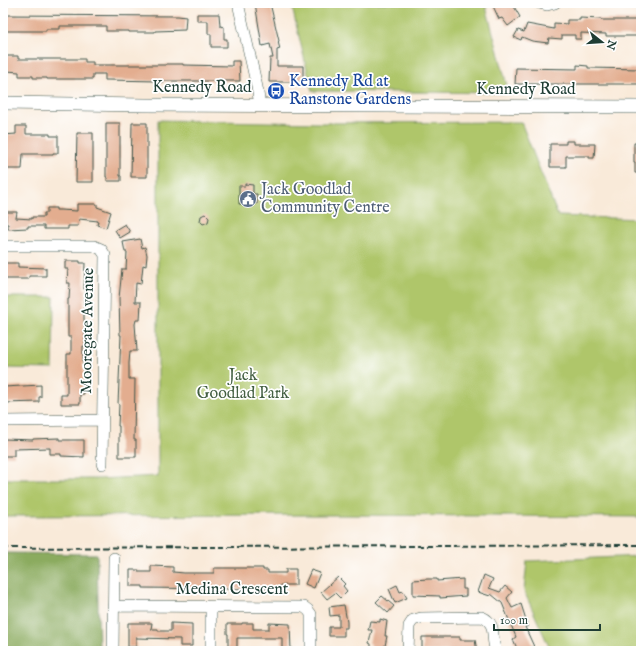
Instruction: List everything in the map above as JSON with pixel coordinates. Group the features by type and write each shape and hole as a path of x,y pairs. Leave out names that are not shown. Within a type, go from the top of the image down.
{"main road":[{"name":"Kennedy Road","path":"3,103 641,106"}],"street":[{"path":"238,3 258,87 260,105"},
{"path":"539,3 547,5 554,3"},
{"name":"Mooregate Avenue","path":"3,246 94,246 101,249 105,255 102,464"},
{"path":"3,421 102,420"},
{"path":"113,651 114,558"},
{"name":"Medina Crescent","path":"113,606 304,607 311,614 311,651"},
{"path":"211,607 212,651"},
{"path":"408,651 409,626 413,620 420,618 482,617 488,620 492,626 494,647 496,651"}],"green space":[{"path":"291,3 485,3 509,93 312,91"},
{"name":"Jack Goodlad Park","path":"158,120 320,123 521,122 558,216 641,219 641,517 331,515 3,516 3,479 98,479 158,476"},
{"path":"3,297 54,297 53,369 3,368"},
{"path":"3,553 97,554 99,651 3,651"},
{"path":"641,556 641,651 551,651 524,591 527,561"}],"building":[{"path":"255,3 270,3 280,49 277,50 277,66 303,66 303,82 269,82 270,58 273,58 270,44 262,46"},
{"path":"499,3 512,3 520,17 508,26 502,18 499,19 493,6"},
{"path":"197,14 219,14 220,26 224,27 224,39 227,39 227,47 211,47 211,34 208,34 208,21 197,21"},
{"path":"3,15 186,17 185,30 129,32 106,31 106,26 60,26 60,29 46,29 46,31 3,31"},
{"path":"580,18 601,20 640,20 640,36 606,36 606,34 581,33 581,39 575,39 575,35 562,35 562,39 549,38 548,43 532,41 522,37 521,40 514,37 518,30 524,32 527,24 554,29 554,23 567,24 567,20 580,20"},
{"path":"4,56 18,56 18,59 85,59 85,62 93,62 93,65 183,64 232,66 232,61 239,61 240,81 157,82 105,80 105,74 93,74 93,79 33,78 33,76 19,76 19,72 7,71 7,64 4,64"},
{"path":"577,65 588,66 588,68 641,69 641,84 515,84 516,68 577,69"},
{"path":"106,123 120,123 121,181 107,181"},
{"path":"132,123 147,123 147,177 131,177"},
{"path":"16,126 26,126 26,134 50,134 50,136 58,136 58,153 23,154 22,169 5,169 5,147 3,147 3,135 16,134"},
{"path":"77,133 93,133 93,182 76,182"},
{"path":"566,141 574,141 574,144 595,144 594,158 589,158 589,156 566,156 566,167 550,167 550,144 566,144"},
{"path":"634,143 641,143 641,173 635,173"},
{"name":"Jack Goodlad Community Centre","path":"245,184 253,185 253,194 257,194 257,204 239,204 239,186 245,186"},
{"path":"77,204 97,204 97,207 111,212 106,228 97,225 98,221 79,219 78,226 68,226 68,229 44,229 44,226 28,226 28,228 8,229 8,224 6,224 6,212 17,212 16,218 32,219 32,217 44,217 44,213 47,213 47,208 77,211"},
{"path":"205,214 209,218 208,222 203,224 200,221 201,216"},
{"path":"125,224 130,232 120,238 115,230"},
{"path":"140,239 142,248 145,247 147,255 146,266 143,265 141,284 136,283 135,302 141,302 140,320 136,320 135,324 137,351 130,351 129,363 129,379 135,379 134,440 136,440 136,457 119,457 118,404 121,335 119,298 122,269 126,269 127,252 125,252 123,242"},
{"path":"65,261 80,261 80,263 85,263 85,346 83,346 84,394 80,394 80,404 61,404 61,395 67,395 67,354 71,354 71,337 68,337 68,299 70,283 67,283 68,269 65,269"},
{"path":"3,263 18,263 18,267 46,268 46,276 29,276 29,279 3,279"},
{"path":"41,385 41,397 39,397 39,402 4,403 4,387"},
{"path":"59,438 59,440 84,440 84,457 50,454 50,448 14,449 14,456 4,456 4,439 33,440"},
{"path":"151,566 173,567 173,572 184,573 214,573 214,568 263,568 263,570 268,570 268,573 286,573 286,569 296,569 296,585 280,585 280,588 232,589 143,588 143,586 130,586 130,570 151,572"},
{"path":"311,570 320,573 314,588 305,584"},
{"path":"484,575 493,579 489,588 500,592 505,586 512,592 507,598 512,608 521,604 528,626 525,627 536,651 518,651 513,639 516,637 502,603 491,594 490,596 478,592"},
{"path":"338,577 345,584 343,586 347,591 340,598 335,593 327,599 321,592"},
{"path":"437,579 437,581 463,579 463,589 466,589 466,596 440,598 440,596 413,595 413,580"},
{"path":"397,585 400,592 403,591 407,598 395,603 389,589"},
{"path":"382,596 394,606 388,613 376,602"},
{"path":"344,605 347,628 344,628 344,636 329,636 329,627 339,627 339,615 330,616 329,607"},
{"path":"380,619 387,621 385,636 387,636 384,651 371,651 371,644 369,643 372,630 368,630 370,621 380,622"},
{"path":"128,623 152,623 151,629 158,629 158,631 171,631 171,623 192,624 192,646 180,646 180,639 136,638 136,647 128,647"},
{"path":"253,623 253,629 269,629 269,623 290,624 291,651 282,651 282,638 237,638 237,651 228,651 227,624"},
{"path":"422,637 460,637 460,640 475,640 477,651 422,651"}],"railway":[{"path":"3,548 641,545"}],"place":[{"name":"Kennedy Rd at Ranstone Gardens","path":"276,91"},
{"name":"Jack Goodlad Community Centre","path":"248,199"}]}
